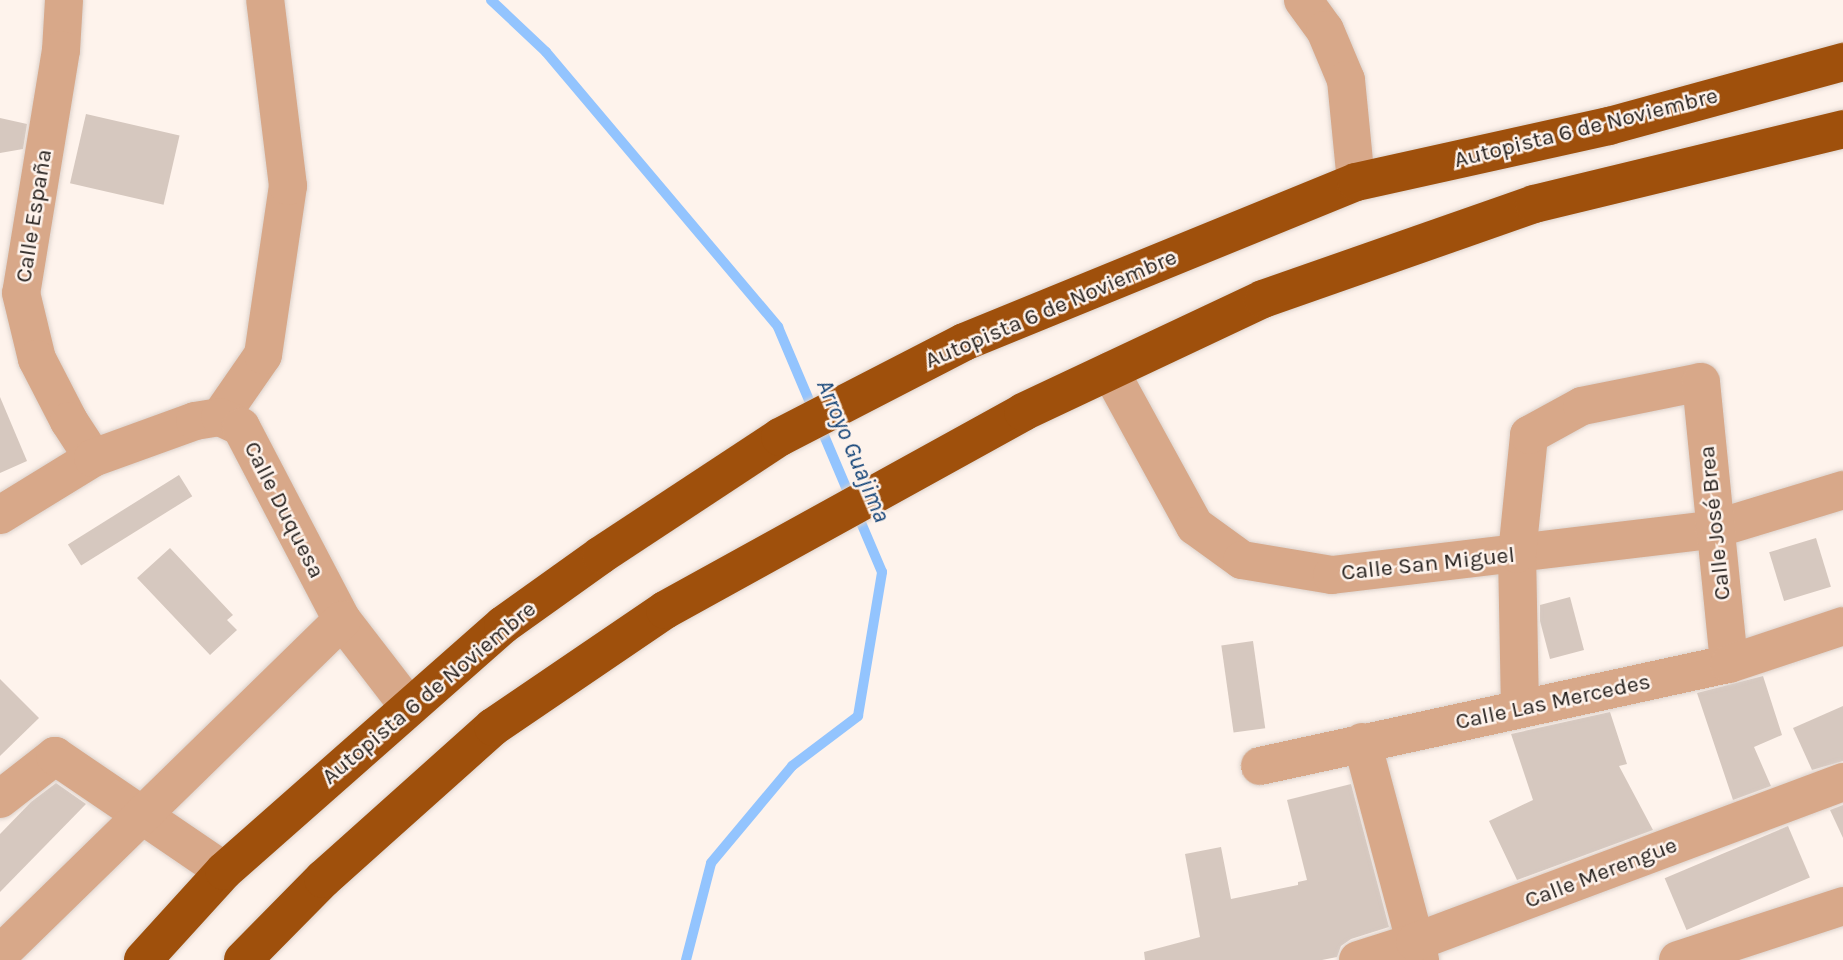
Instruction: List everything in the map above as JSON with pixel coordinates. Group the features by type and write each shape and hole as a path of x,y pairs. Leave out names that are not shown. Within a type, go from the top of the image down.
{"highway":[{"name":"Autopista 6 de Noviembre","path":"143,960 224,872 503,625 601,555 780,437 964,342 1356,182 1609,126 1843,62"},
{"path":"243,960 323,879 493,727 664,610 1023,412 1263,299 1534,204 1843,129"}],"street":[{"name":"Calle España","path":"64,0 61,50 21,293 37,359 69,421 93,458"},
{"path":"0,515 93,458 194,421 220,417 263,355 288,186 265,0"},
{"path":"1303,0 1325,30 1346,80 1356,182"},
{"name":"Calle San Miguel","path":"1110,370 1195,526 1242,560 1332,575 1715,529 1843,490"},
{"name":"Calle José Brea","path":"1517,554 1529,435 1582,406 1701,382 1729,664"},
{"name":"Calle Duquesa","path":"220,417 241,427 342,620 409,706"},
{"path":"1517,554 1520,709"},
{"path":"0,954 342,620"},
{"name":"Calle Las Mercedes","path":"1260,766 1729,664 1843,626"},
{"path":"1362,742 1418,951"},
{"path":"0,799 55,756 224,872"},
{"name":"Calle Merengue","path":"1358,960 1418,951 1843,782"},
{"path":"1678,960 1843,906"}],"building":[{"path":"86,114 180,136 164,205 70,183"},
{"path":"0,118 27,124 23,149 0,153"},
{"path":"0,397 27,461 0,473"},
{"path":"179,475 192,496 81,566 68,544"},
{"path":"1816,538 1831,587 1784,601 1769,552"},
{"path":"170,548 233,615 227,620 237,630 210,655 137,578"},
{"path":"1570,597 1584,650 1550,659 1540,621 1540,605"},
{"path":"1253,641 1265,728 1234,733 1221,645"},
{"path":"1763,676 1782,735 1754,747 1771,786 1733,800 1697,693"},
{"path":"0,679 39,718 0,756"},
{"path":"1843,706 1843,761 1812,770 1793,728"},
{"path":"1610,712 1627,764 1619,766 1653,830 1517,880 1489,821 1533,800 1511,734"},
{"path":"56,783 86,804 0,892 0,834 31,802"},
{"path":"1351,784 1389,927 1351,939 1341,946 1337,957 1322,960 1145,960 1144,952 1200,937 1185,854 1221,847 1231,899 1298,885 1298,882 1307,880 1287,800"},
{"path":"1843,805 1843,838 1830,810"},
{"path":"1788,826 1810,878 1687,930 1665,878"}],"waterway":[{"name":"Arroyo Guajima","path":"491,0 546,52 778,327 814,412"},
{"name":"Arroyo Guajima","path":"820,426 851,499"},
{"name":"Arroyo Guajima","path":"686,960 711,863 792,766 858,716 882,572 857,513"}]}
